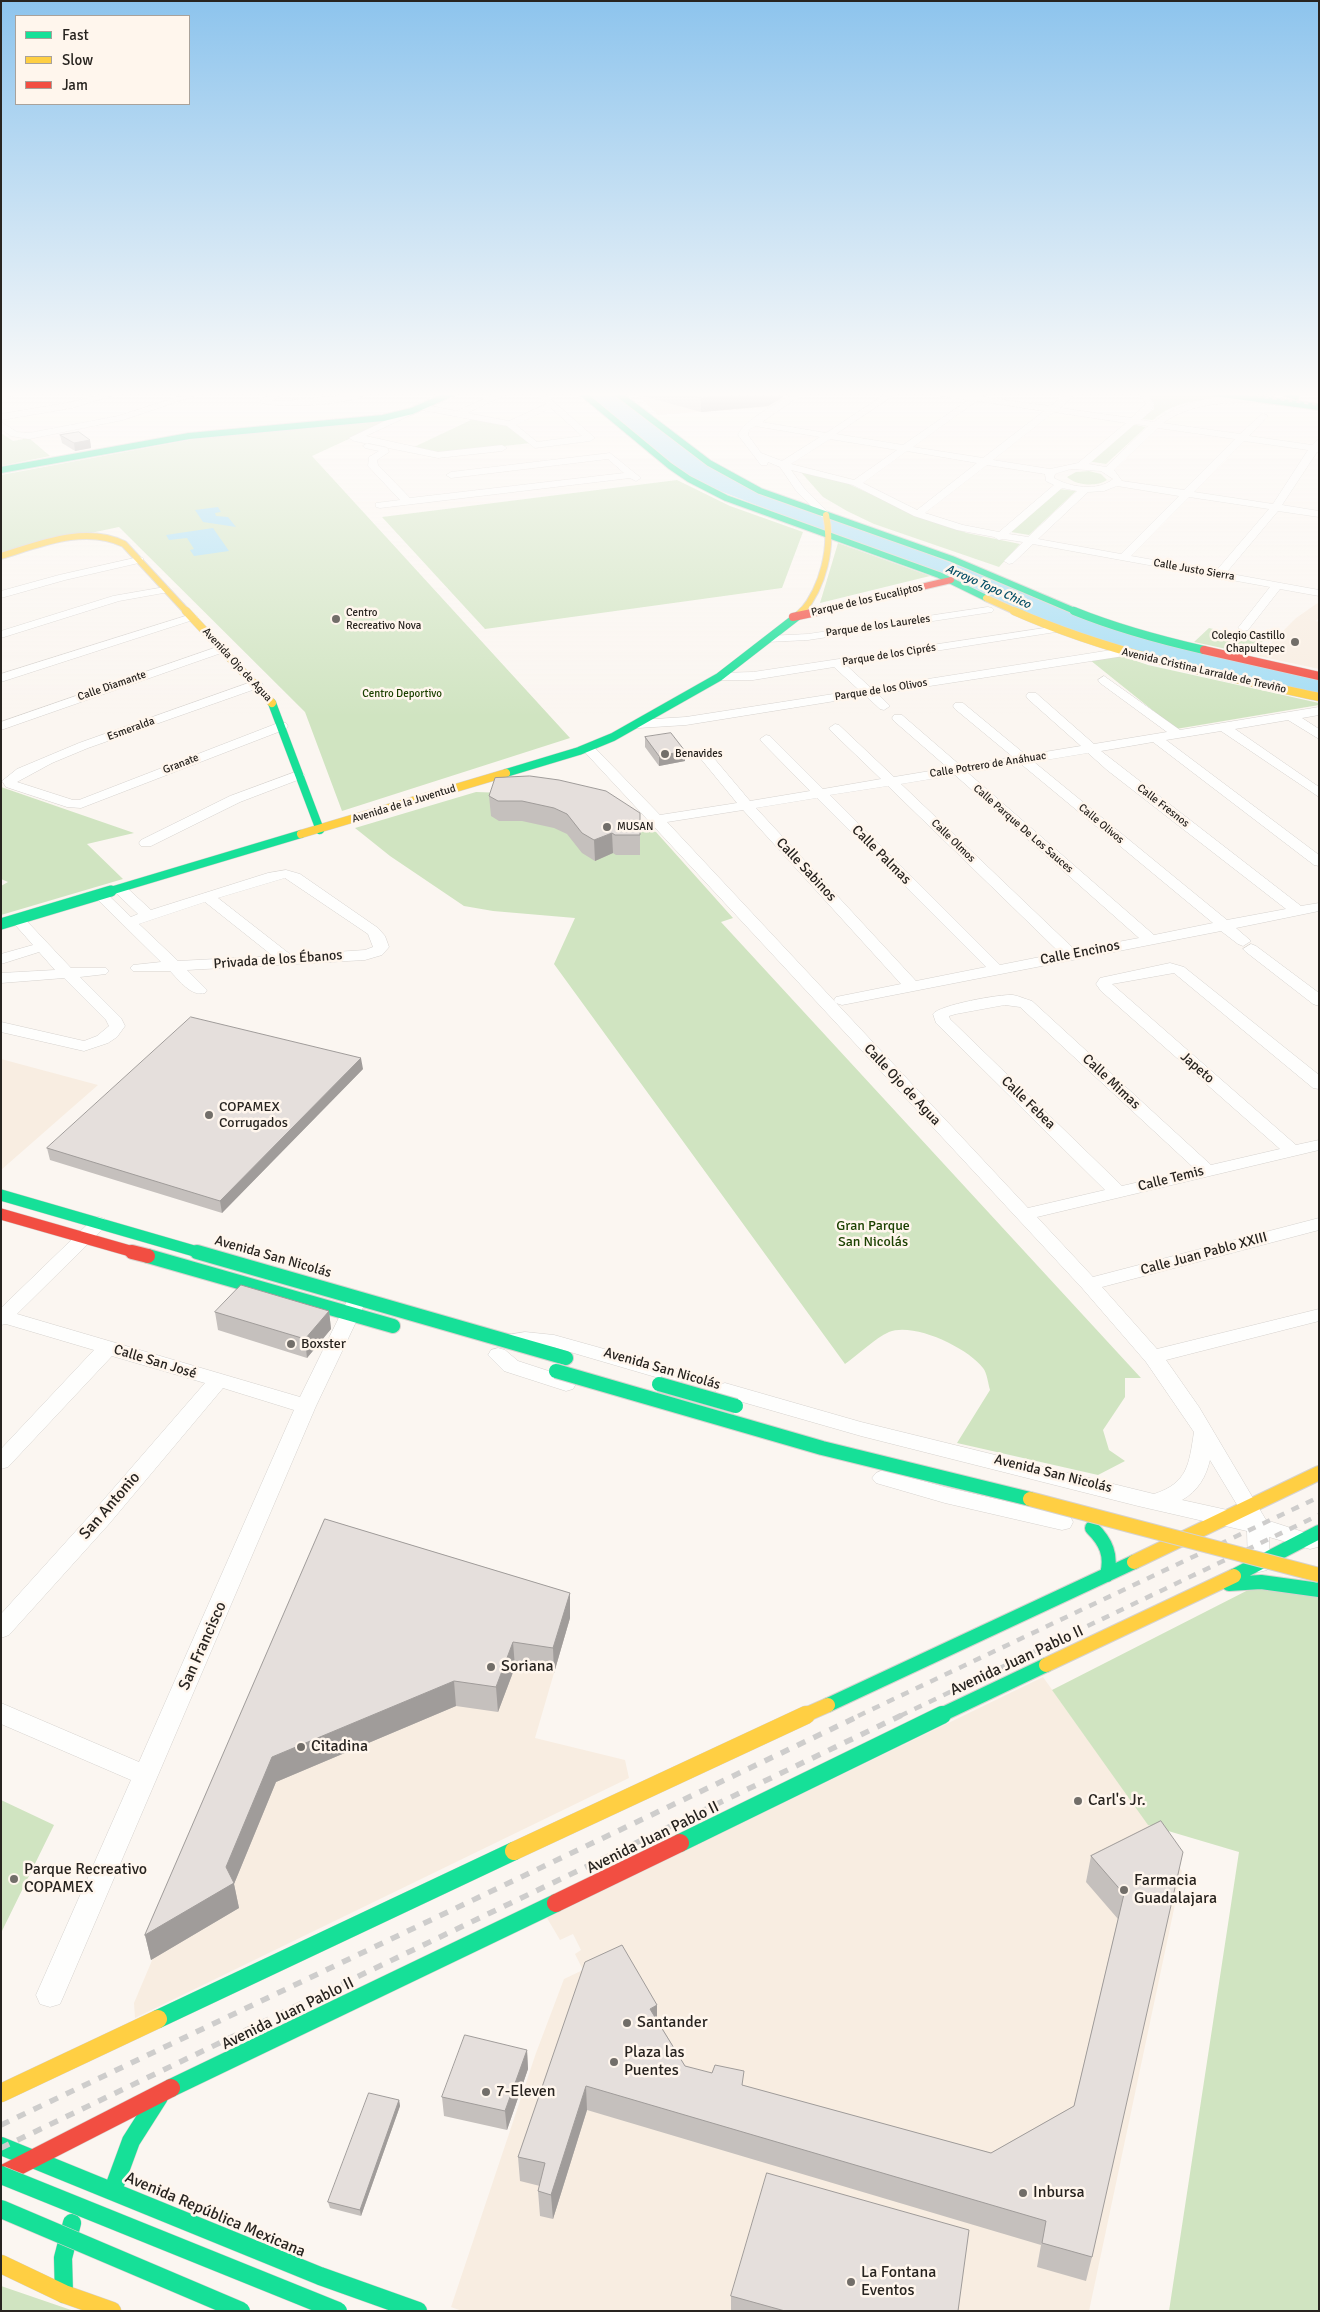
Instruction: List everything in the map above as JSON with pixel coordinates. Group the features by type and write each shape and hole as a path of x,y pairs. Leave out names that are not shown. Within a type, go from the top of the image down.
{"main road":[{"name":"Avenida Cristina Larralde de Treviño","path":"736,501 821,526 951,580 1030,619 1124,652 1175,666 1319,698"},
{"path":"780,501 821,526 952,559 1104,623 1167,642 1319,676"},
{"path":"797,617 815,595 819,583 821,526"},
{"name":"Avenida Ojo de Agua","path":"1,556 82,537 104,536 118,539 257,684 273,704 320,830"},
{"name":"Parque de los Eucaliptos","path":"805,608 939,575"},
{"name":"Parque de los Eucaliptos","path":"782,623 797,617 951,580"},
{"name":"Avenida de la Juventud","path":"1,924 320,830 587,748 638,724 719,678 767,639 782,623 802,590"},
{"name":"Avenida San Nicolás","path":"1,1194 99,1222 354,1306 498,1350 556,1371 822,1448 1068,1509 1319,1575"},
{"name":"Avenida San Nicolás","path":"1,1214 84,1238 354,1306 403,1329"},
{"name":"Avenida San Nicolás","path":"498,1350 571,1359"},
{"name":"Avenida San Nicolás","path":"652,1382 745,1409"},
{"path":"1250,1524 1319,1473"},
{"path":"1184,1523 1225,1525"},
{"path":"1,2093 1172,1543 1225,1525"},
{"path":"1092,1528 1100,1534 1110,1550 1111,1559 1107,1575"},
{"name":"Avenida Juan Pablo II","path":"1,2175 161,2093 808,1782 933,1718 1258,1564 1310,1542"},
{"path":"1212,1586 1261,1582 1319,1590"},
{"path":"113,2190 119,2165 129,2142 141,2120 161,2093"},
{"name":"Avenida República Mexicana","path":"1,2146 113,2190 320,2276 418,2311"},
{"path":"1,2175 262,2282 338,2311"},
{"path":"64,2294 61,2264 64,2241 86,2200 100,2185"},
{"path":"1,2209 241,2311"},
{"path":"1,2264 64,2294 112,2311"}],"street":[{"path":"380,506 417,501"},
{"path":"799,501 821,526"},
{"path":"806,501 821,526"},
{"name":"Calle Justo Sierra","path":"892,501 918,514 961,528 1000,537 1277,584 1319,593"},
{"path":"918,514 935,501"},
{"path":"1000,537 1042,501"},
{"path":"1009,560 1072,501"},
{"path":"1123,558 1178,501"},
{"path":"1237,501 1319,514"},
{"path":"1219,574 1280,501"},
{"path":"1,596 63,577 139,560"},
{"path":"1244,628 1277,584"},
{"path":"1,635 117,598 165,590"},
{"name":"Parque de los Laureles","path":"767,639 808,637 988,610"},
{"path":"1,678 192,616"},
{"name":"Parque de los Ciprés","path":"719,678 753,676 1058,629"},
{"name":"Calle Diamante","path":"1,726 223,649"},
{"name":"Parque de los Olivos","path":"638,724 686,722 1124,652"},
{"path":"836,663 884,706"},
{"path":"1104,680 1177,734"},
{"name":"Esmeralda","path":"81,804 72,804 11,784 9,781 20,772 65,754 257,684"},
{"name":"Calle Fresnos","path":"1032,696 1112,767 1298,911"},
{"name":"Calle Olivos","path":"959,706 1247,945 1319,1001"},
{"name":"Calle Potrero de Anáhuac","path":"657,820 1319,711"},
{"path":"1291,716 1319,735"},
{"name":"Calle Parque De Los Sauces","path":"898,718 1150,940"},
{"name":"Granate","path":"81,804 282,726"},
{"path":"1224,727 1319,793"},
{"name":"Calle Olmos","path":"835,728 1071,955"},
{"path":"1155,738 1319,862"},
{"name":"Calle Palmas","path":"766,739 996,969"},
{"name":"Calle Ojo de Agua","path":"587,748 657,820 1089,1284 1153,1357 1180,1392 1204,1432 1250,1524"},
{"name":"Calle Sabinos","path":"702,753 746,805 912,986"},
{"path":"146,843 235,799 298,775"},
{"name":"Privada de los Ébanos","path":"138,968 365,955 380,950 380,942 373,930 295,877 286,874 273,876 207,898"},
{"path":"120,889 148,916"},
{"path":"100,895 199,990"},
{"path":"129,922 207,898 287,959"},
{"name":"Calle Encinos","path":"842,1000 1319,907"},
{"path":"1,1027 84,1046 94,1044 112,1034 117,1026 114,1018 41,947 17,920"},
{"path":"1,959 41,947"},
{"name":"Japeto","path":"1292,1151 1104,984 1109,978 1170,968 1180,970 1319,1084"},
{"path":"1,978 101,971"},
{"name":"Calle Mimas","path":"941,1014 952,1010 1013,1000 1026,1004 1206,1170"},
{"name":"Calle Febea","path":"941,1014 942,1020 1118,1192"},
{"name":"Calle Temis","path":"1024,1215 1206,1170 1319,1145"},
{"path":"2,1318 99,1222"},
{"name":"Calle Juan Pablo XXIII","path":"1089,1284 1319,1224"},
{"name":"San Francisco","path":"50,1994 306,1406 354,1306"},
{"path":"1153,1357 1319,1315"},
{"name":"Calle San José","path":"2,1318 306,1406"},
{"path":"1310,1542 1250,1524 1225,1525 1147,1499 861,1429 554,1342 525,1338 498,1350 511,1366 534,1375 784,1450 945,1495 1092,1528 1172,1543 1258,1564 1319,1586"},
{"path":"1,1462 108,1348"},
{"name":"San Antonio","path":"1,1630 101,1518 218,1381"},
{"path":"1147,1499 1175,1495 1190,1485 1198,1467 1204,1432"},
{"path":"1122,1533 1135,1528 1143,1519 1147,1499"},
{"path":"1250,1524 1258,1564"},
{"path":"1,1713 146,1776"}],"shaded area":[{"name":"Colegio Castillo Chapultepec","path":"1319,602 1319,618 1316,621 1319,622 1319,669 1258,656 1296,618"},
{"path":"1,1059 98,1085 1,1170"},
{"name":"Citadina","path":"328,1544 570,1618 535,1738 625,1760 629,1778 135,2018 134,2003"},
{"name":"Plaza las Puentes","path":"1043,1677 1182,1871 1089,2311 462,2311 451,2307 536,2053 564,1979 583,1970 575,1954 581,1950 573,1934 560,1940 547,1918"}],"green space":[{"name":"Centro Recreativo Nova","path":"1,501 353,501 570,738 342,811 305,712 119,527 1,552"},
{"path":"510,501 720,501 803,532 782,588 485,629 382,517"},
{"path":"830,501 885,501 916,515 967,533 1020,544 999,567 874,524"},
{"path":"1046,501 1065,501 1029,535 1011,532"},
{"path":"838,543 930,576 820,603"},
{"path":"1209,628 1264,640 1250,654 1194,642"},
{"path":"1119,655 1148,665 1319,703 1319,705 1176,729 1090,660"},
{"path":"1,787 134,833 87,844 123,879 1,915 1,886 8,882 1,879"},
{"name":"Gran Parque San Nicolás","path":"476,792 506,793 656,832 733,918 721,922 1141,1378 1125,1378 1125,1397 1103,1430 1109,1450 1125,1461 1098,1475 957,1443 990,1390 986,1375 976,1360 966,1353 953,1345 926,1334 900,1330 889,1332 872,1342 845,1364 554,964 575,918 493,911 464,906 390,856 355,828"},
{"path":"1256,1586 1319,1586 1319,2311 1169,2311 1239,1852 1148,1825 1052,1690"},
{"name":"Parque Recreativo COPAMEX","path":"1,1800 54,1825 1,1933"},
{"path":"1,2286 74,2311 1,2311"}],"water":[{"name":"Arroyo Topo Chico","path":"746,501 793,501 1104,623 1319,676 1319,697 1104,646 951,580"},
{"path":"218,507 221,512 215,513 216,516 228,517 236,527 203,522 195,510"},
{"path":"213,528 229,551 194,556 190,550 194,549 187,538 169,540 166,535"}],"building":[{"path":"671,733 685,751 659,756 645,737"},
{"path":"530,776 559,780 606,791 640,813 640,835 615,835 612,833 594,840 582,833 567,814 554,808 522,801 498,801 489,796 495,778"},
{"name":"COPAMEX Corrugados","path":"191,1017 361,1058 220,1201 47,1148"},
{"path":"241,1285 329,1311 305,1339 215,1312"},
{"name":"Citadina","path":"325,1519 570,1593 553,1648 513,1642 496,1687 454,1681 272,1757 226,1867 234,1883 145,1935"},
{"name":"Plaza las Puentes","path":"1161,1821 1183,1852 1092,2257 1042,2243 1046,2221 586,2086 551,2195 538,2191 545,2163 518,2157 585,1962 622,1945 657,2005 650,2009 685,2066 712,2073 715,2065 744,2071 742,2085 991,2153 1074,2106 1124,1894 1091,1856"},
{"name":"7-Eleven","path":"465,2035 527,2050 505,2111 442,2097"},
{"path":"369,2093 399,2100 360,2210 328,2202"},
{"name":"La Fontana Eventos","path":"767,2173 969,2230 958,2311 785,2311 731,2296"}],"railway":[{"path":"858,1716 1319,1497"},
{"path":"900,1716 1319,1515"},
{"path":"1,2125 861,1715"},
{"path":"1,2148 902,1715"}],"traffic: fast":[{"path":"734,501 939,575 986,598"},
{"path":"788,501 952,559 1104,623 1167,642 1204,650"},
{"path":"506,773 579,751 613,737 719,677 799,615"},
{"path":"272,703 320,830"},
{"path":"1,924 301,834"},
{"path":"1,1195 566,1358"},
{"path":"148,1256 393,1326"},
{"path":"556,1371 822,1448 1030,1499"},
{"path":"659,1384 736,1406"},
{"path":"1092,1528 1102,1538 1109,1555 1107,1575"},
{"path":"1234,1576 1319,1532"},
{"path":"828,1705 1134,1562"},
{"path":"1229,1584 1261,1582 1319,1590"},
{"path":"680,1843 1046,1665"},
{"path":"158,2019 514,1851"},
{"path":"171,2088 556,1903"},
{"path":"113,2190 131,2141 159,2097"},
{"path":"1,2146 320,2276 418,2311"},
{"path":"1,2175 338,2311"},
{"path":"1,2209 241,2311"},
{"path":"64,2294 63,2258 72,2223"}],"traffic: slow":[{"path":"799,615 809,604 821,580 828,532 826,515"},
{"path":"1,556 46,543 81,536 112,538 124,544 272,703"},
{"path":"986,598 1027,616 1108,646 1191,668 1319,697"},
{"path":"301,834 506,773"},
{"path":"1134,1562 1319,1473"},
{"path":"1030,1499 1319,1575"},
{"path":"1046,1665 1234,1576"},
{"path":"514,1851 828,1705"},
{"path":"1,2093 158,2019"},
{"path":"1,2264 64,2294 112,2311"}],"traffic: jam":[{"path":"793,617 951,580"},
{"path":"1204,650 1319,676"},
{"path":"1,1214 148,1256"},
{"path":"556,1903 680,1843"},
{"path":"1,2175 171,2088"}],"place":[{"name":"Centro Recreativo Nova","path":"336,619"},
{"name":"Colegio Castillo Chapultepec","path":"1295,642"},
{"name":"Benavides","path":"665,754"},
{"name":"MUSAN","path":"607,827"},
{"name":"COPAMEX Corrugados","path":"209,1115"},
{"name":"Boxster","path":"291,1344"},
{"name":"Soriana","path":"491,1667"},
{"name":"Citadina","path":"301,1747"},
{"name":"Carl's Jr.","path":"1078,1801"},
{"name":"Parque Recreativo COPAMEX","path":"14,1879"},
{"name":"Farmacia Guadalajara","path":"1124,1890"},
{"name":"Santander","path":"627,2023"},
{"name":"Plaza las Puentes","path":"614,2062"},
{"name":"7-Eleven","path":"486,2092"},
{"name":"Inbursa","path":"1023,2193"},
{"name":"La Fontana Eventos","path":"851,2282"}],"park label":[{"name":"Centro Deportivo","path":"402,694"}]}
